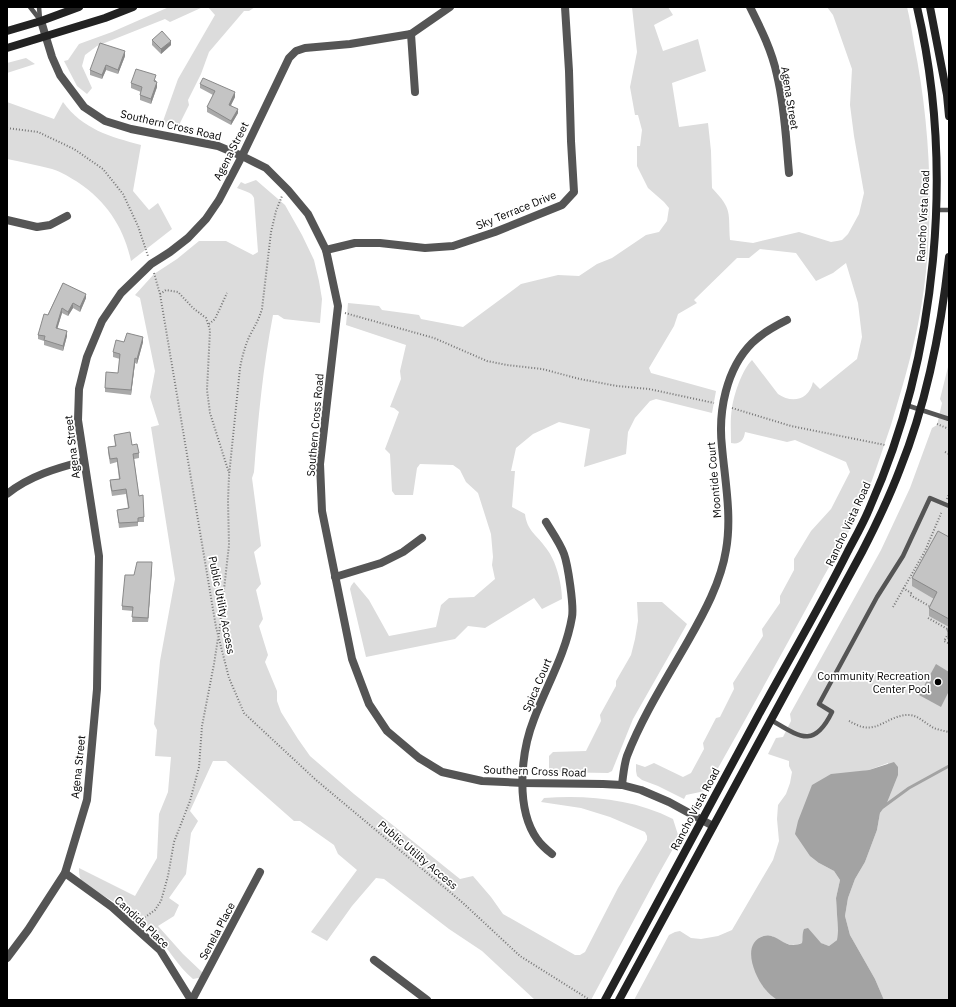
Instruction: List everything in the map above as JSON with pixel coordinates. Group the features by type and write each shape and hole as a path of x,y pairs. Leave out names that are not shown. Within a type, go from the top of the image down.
{"main road":[{"path":"7,31 41,21 79,7"},
{"path":"7,48 105,18 133,7"},
{"name":"Rancho Vista Road","path":"605,1000 701,820 828,591 870,508 894,448 922,339 931,275 936,210 936,132 922,28 916,7"},
{"path":"930,7 947,95 949,116"},
{"path":"619,1000 882,513 901,469 921,409 939,334 949,258"}],"street":[{"name":"Agena Street","path":"7,958 28,930 65,872 87,800 97,689 99,556 78,420 79,389 87,357 102,321 121,293 151,264 188,238 206,219 219,200 242,156 289,58 296,51 313,46 350,44 411,34 450,7"},
{"name":"Sky Terrace Drive","path":"326,250 355,244 380,243 425,248 453,246 496,232 562,205 574,192 565,7"},
{"name":"Agena Street","path":"750,7 767,42 777,75 784,119 789,173"},
{"name":"Southern Cross Road","path":"41,21 52,57 60,75 84,107 105,121 131,129 218,146 266,168 287,188 308,214 326,250 338,311 320,464 322,511 352,659 369,704 387,731 419,758 442,772 482,781 622,785 641,790 669,802 713,826"},
{"path":"411,34 415,92"},
{"path":"7,220 37,227 50,225 67,216"},
{"name":"Moontide Court","path":"622,785 627,757 638,731 701,618 716,587 726,550 729,517 721,446 721,423 723,405 730,379 737,363 752,343 774,327 787,320"},
{"path":"7,494 34,478 58,468 84,461"},
{"name":"Spica Court","path":"546,522 564,554 573,615 566,643 534,719 524,749 523,801 528,822 537,840 552,854"},
{"path":"335,577 381,563 403,552 422,538"},
{"name":"Candida Place","path":"65,872 112,908 160,950 191,1000"},
{"name":"Senela Place","path":"191,1000 260,872"},
{"path":"374,960 427,1000"}],"lane":[{"path":"30,7 41,21"},
{"path":"39,7 41,21"},
{"path":"936,210 949,210"},
{"path":"906,405 949,419"},
{"path":"771,720 803,737 812,736 821,731 832,712 819,704 877,597 903,556 930,498 949,506"}],"path":[{"name":"Public Utility Access","path":"7,128 38,132 74,149 102,169 123,194 138,226 160,294 218,636 229,678 244,713 316,780 463,903 520,956 590,1000"},
{"path":"134,927 142,918 155,910 161,901 168,876 174,842 190,801 199,768 202,726 214,664 229,545 229,474 243,354 262,309 271,232 279,200 287,188"},
{"path":"160,294 166,290 178,292 206,318 209,324 208,390 210,414 229,474"},
{"path":"209,324 215,319 227,293"},
{"path":"338,311 434,338 486,361 542,369 580,379 617,386 649,389 680,395 723,405 741,412 792,426 886,445"},
{"path":"937,424 949,429"},
{"path":"945,452 949,454"},
{"path":"894,606 934,532 942,511 948,513"},
{"path":"903,588 911,593 910,595 929,606"},
{"path":"928,618 949,631 944,641 948,643"},
{"path":"849,721 863,727 872,728 879,726 896,716 911,715 934,728 949,732"}],"shaded area":[{"path":"169,7 203,7 170,22 165,19 97,46 85,55 82,66 92,88 87,94 77,86 64,61 68,60 79,44 112,32"},
{"path":"208,7 255,7 249,11 244,11 209,52 201,74 188,100 189,105 178,127 162,124 178,79 215,15"},
{"path":"632,7 668,7 673,15 654,25 663,51 698,39 706,71 672,83 679,127 708,123 711,151 712,188 723,201 728,212 730,240 753,243 799,232 831,242 842,240 848,234 859,214 864,193 850,105 852,69 833,15 827,7 907,7 920,78 928,148 930,184 928,256 924,290 906,375 872,480 859,512 705,791 686,795 684,799 642,780 637,776 636,764 645,767 654,763 683,777 691,773 704,749 703,743 716,718 720,717 734,689 733,683 763,636 762,629 780,603 780,596 794,570 794,559 811,531 831,509 850,472 846,462 795,440 787,442 745,432 744,437 739,443 731,443 731,412 733,402 742,376 748,364 752,360 778,394 789,399 794,399 808,393 813,382 820,389 857,359 862,337 858,303 846,263 833,273 816,281 796,253 760,249 749,258 737,258 694,300 697,303 678,314 674,326 649,368 651,373 716,391 712,413 656,399 650,401 635,418 628,432 626,454 584,467 590,429 559,422 533,434 516,448 511,471 515,471 512,507 525,514 530,529 550,553 558,572 562,599 542,609 534,598 485,628 468,626 455,639 366,657 350,589 354,582 369,600 389,636 436,627 441,605 449,598 474,597 495,579 492,565 493,557 491,534 478,493 466,482 460,470 453,465 420,464 417,468 413,495 395,495 392,491 390,454 385,449 399,412 390,407 401,379 400,371 406,345 346,325 348,303 379,306 382,310 419,315 421,319 463,327 521,284 558,275 579,276 597,264 612,258 646,235 659,232 667,221 669,208 648,188 637,166 637,146 640,146 642,130 638,115 635,115 630,87 637,52"},
{"path":"26,58 35,64 7,73 7,63"},
{"path":"7,102 54,119 63,102 79,119 98,131 141,145 133,191 149,210 158,203 172,229 131,261 119,227 106,207 89,190 56,170 7,159"},
{"path":"256,180 285,205 302,235 314,260 322,299 320,323 284,319 278,315 273,315 269,335 259,413 254,472 252,478 261,546 254,552 261,584 256,590 263,619 259,626 268,655 265,662 277,691 277,701 281,712 310,756 354,794 460,879 473,876 503,914 575,955 580,955 585,952 618,888 647,840 647,836 645,832 610,817 581,808 541,802 544,798 561,797 610,800 642,807 673,819 679,838 591,1000 535,1000 482,951 449,929 384,879 376,878 352,906 327,941 311,932 357,870 338,854 334,845 300,821 294,821 226,761 213,761 190,811 198,821 191,833 186,874 169,898 179,905 174,916 158,926 183,954 203,973 203,977 193,979 187,974 146,925 121,906 85,885 81,880 79,868 135,896 157,858 159,814 168,792 171,757 155,756 157,730 154,724 160,661 175,579 151,427 159,425 150,397 155,371 140,298 135,295 154,274 177,259 199,241 226,241 253,255 258,252 254,198 250,193 237,188 241,182 245,184"},
{"path":"949,363 949,1000 884,1000 875,979 850,935 845,916 848,898 855,879 865,862 877,830 880,813 886,805 888,763 869,770 851,773 819,863 834,871 840,880 836,898 838,931 837,940 829,946 803,937 802,943 790,945 772,936 766,990 777,1000 634,1000 669,935 680,931 691,938 701,939 718,936 732,930 773,860 779,841 777,819 778,805 786,794 792,772 789,766 789,761 768,754 776,738 783,737 791,721 790,714 881,550 910,488 932,428 937,425 942,403 940,399"},
{"path":"637,602 662,602 687,624 633,719 612,771 608,773 549,772 549,756 553,752 586,751 601,721 600,715 616,686 616,681 631,655 638,621"},
{"name":"Community Recreation Center Pool","path":"936,664 949,672 949,691 941,707 919,695"},
{"path":"894,762 898,767 898,775 886,805 880,813 877,830 865,862 855,879 848,898 845,916 850,935 875,979 884,1000 777,1000 761,984 754,969 751,953 757,940 769,935 790,945 796,945 802,943 804,929 808,928 821,943 829,946 837,940 838,931 836,898 840,880 834,871 810,856 795,834 798,821 812,785 831,774 869,770"}],"building":[{"path":"162,31 171,41 161,49 152,40"},
{"path":"100,43 125,51 118,70 106,65 102,75 90,70"},
{"path":"136,69 156,75 154,81 157,82 151,99 140,95 142,87 131,83"},
{"path":"203,78 235,92 229,105 238,109 231,121 207,107 215,91 200,84"},
{"path":"63,283 86,294 80,307 73,303 68,312 62,308 56,328 67,331 63,346 44,340 45,336 38,335 44,314 48,315"},
{"path":"127,333 143,337 137,359 135,358 131,390 105,388 106,372 118,373 120,354 113,352 116,340 124,342"},
{"path":"130,432 132,445 137,444 139,453 133,454 139,496 143,495 144,517 138,518 138,522 119,523 117,510 129,508 126,489 112,491 110,480 120,479 117,458 110,459 108,447 116,446 114,435"},
{"path":"938,531 949,537 949,619 929,608 937,592 912,578"},
{"path":"137,562 152,562 148,618 132,617 133,607 122,606 125,575 134,575"}],"waterway":[{"path":"883,807 909,788 949,766"}],"place":[{"name":"Community Recreation Center Pool","path":"938,682"}]}
